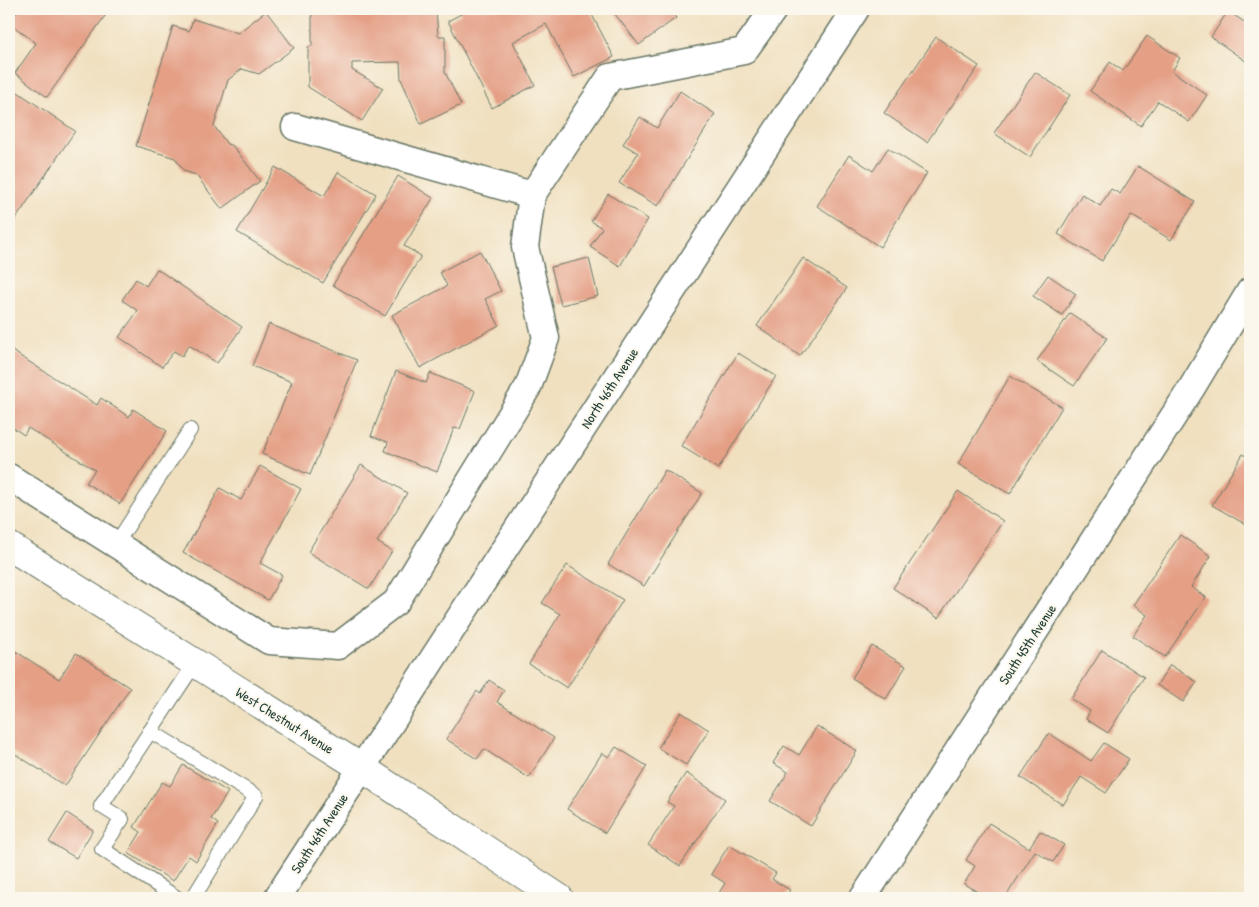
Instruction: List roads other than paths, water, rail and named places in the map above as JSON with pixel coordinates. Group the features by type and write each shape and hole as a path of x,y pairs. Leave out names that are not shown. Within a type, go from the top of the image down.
{"street":[{"path":"9,477 269,641 338,646 396,602 528,387 546,338 525,247 532,195 610,77 744,51 774,9"},
{"name":"North 46th Avenue","path":"362,768 856,9"},
{"path":"295,127 532,195"},
{"name":"South 45th Avenue","path":"863,898 1191,389 1250,291"},
{"name":"West Chestnut Avenue","path":"9,546 362,768 559,898"},
{"name":"South 46th Avenue","path":"277,898 362,768"}],"lane":[{"path":"116,544 190,430"},
{"path":"177,898 102,849 122,819 102,806 195,663"},
{"path":"150,731 256,796 193,898"}]}
